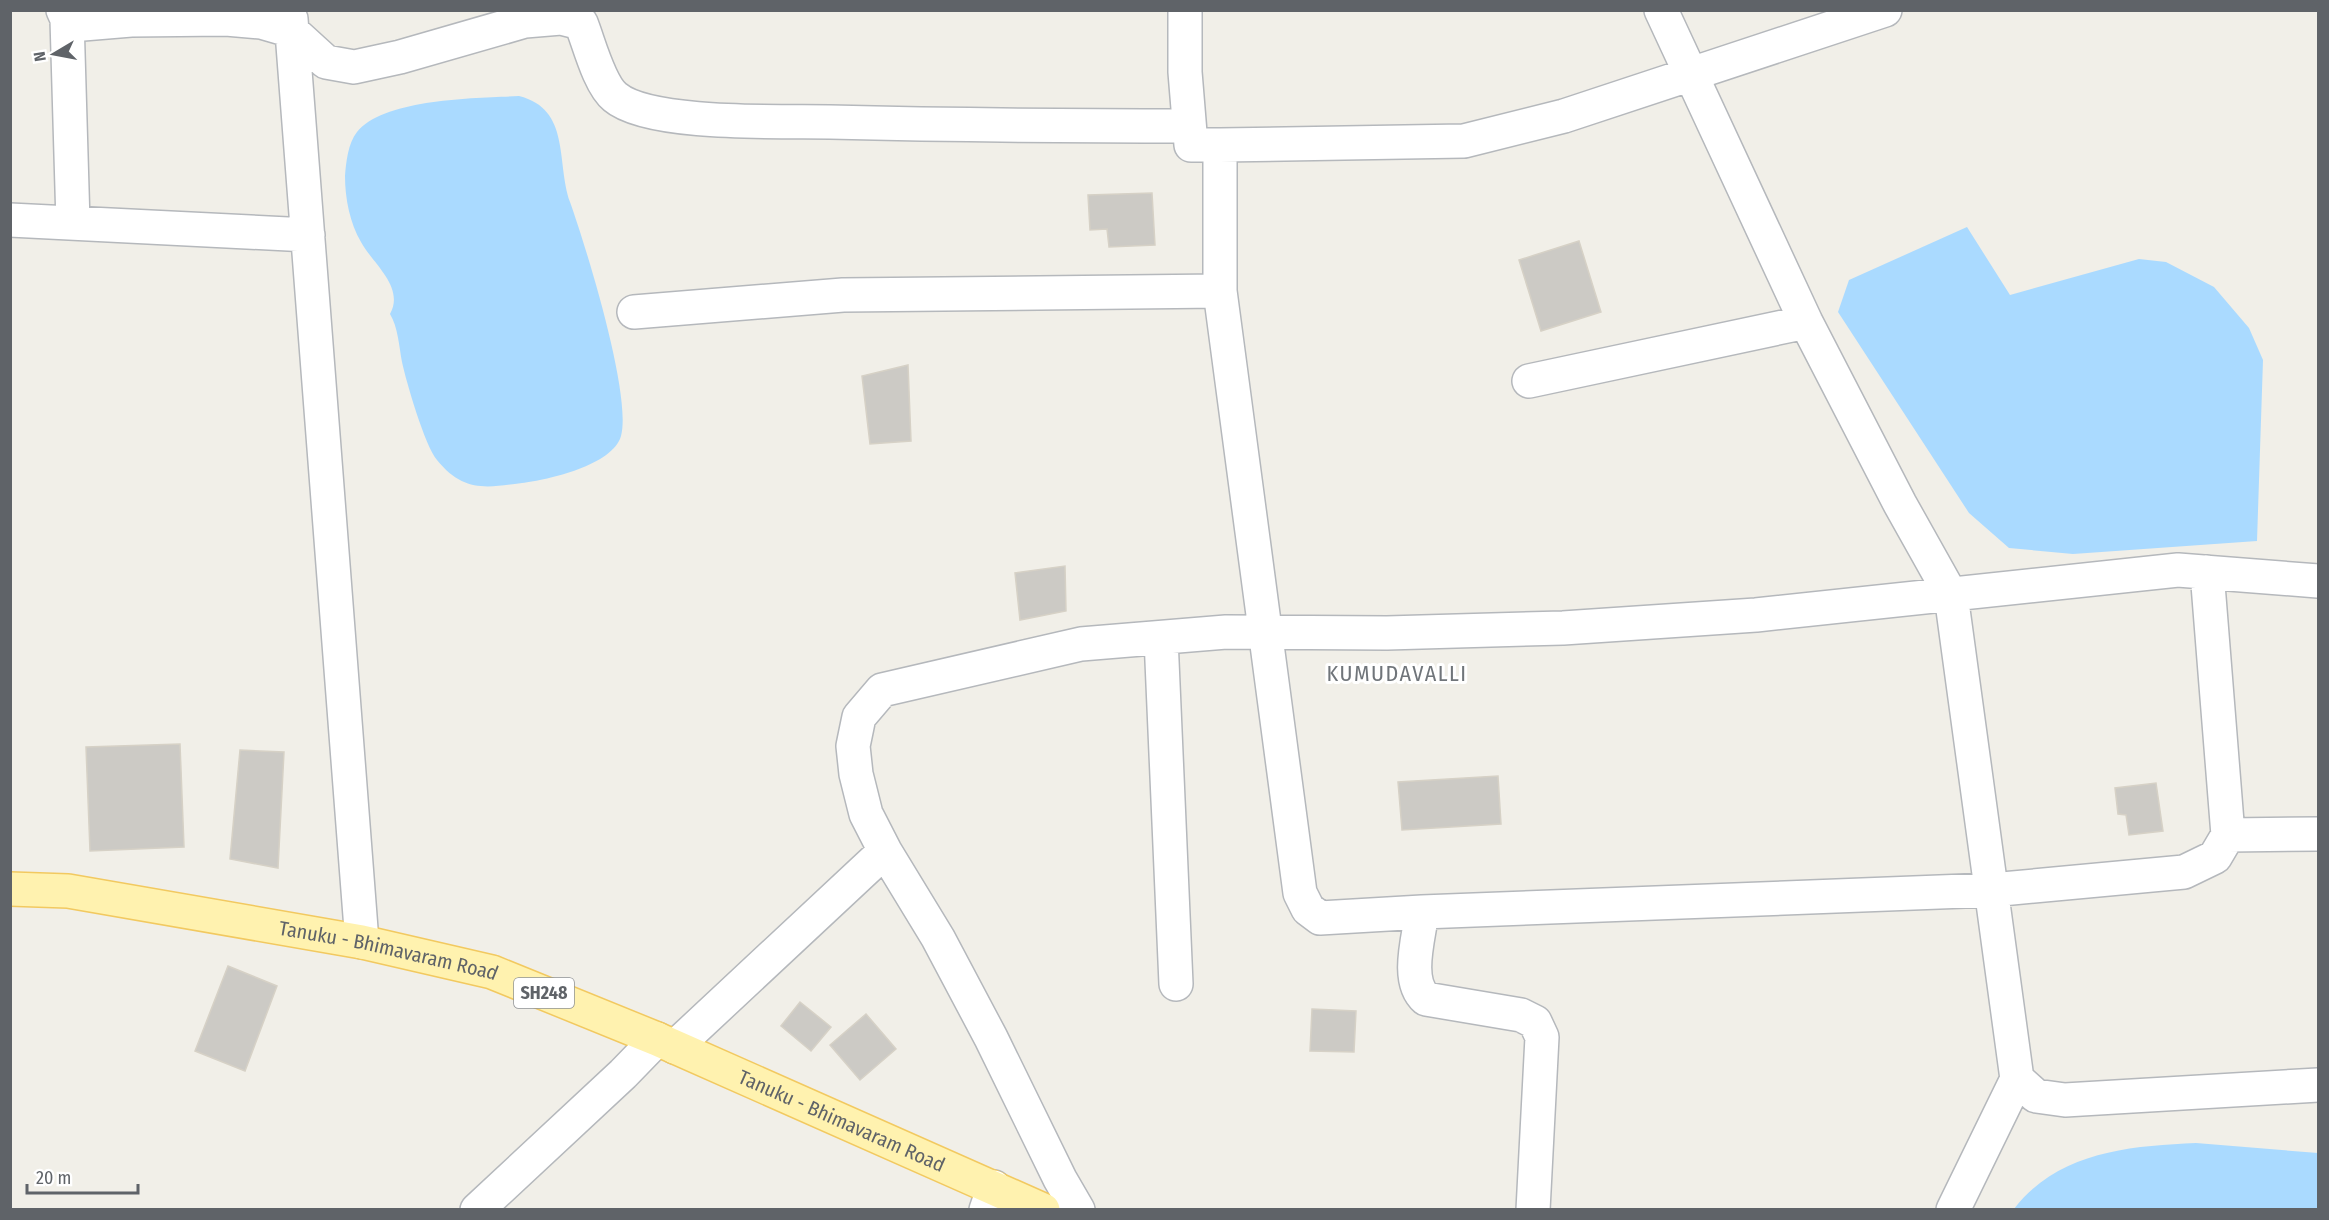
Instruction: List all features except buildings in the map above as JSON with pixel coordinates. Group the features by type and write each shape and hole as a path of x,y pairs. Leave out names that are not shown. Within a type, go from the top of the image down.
{"main road":[{"name":"Tanuku - Bhimavaram Road","path":"10,889 68,891 362,942 492,972 666,1043 990,1198 1043,1209"}],"street":[{"path":"1185,10 1185,72 1191,145 1464,141 1564,116 1885,10"},
{"path":"1661,10 1806,322 1900,504 1951,595 2017,1079 1953,1209"},
{"path":"291,21 326,62 354,67 546,14 581,23 599,72 614,97 635,108 697,119 988,126 1189,126"},
{"path":"73,223 65,15 83,24 131,20 291,21"},
{"path":"291,21 362,942"},
{"path":"1220,145 1220,291 1264,633 1299,893 1308,909 1320,918 1991,890 2184,872 2215,857 2228,835 2207,572"},
{"path":"10,220 308,235"},
{"path":"634,312 843,295 1220,291"},
{"path":"1529,381 1806,322"},
{"path":"1078,1209 1060,1179 991,1038 938,938 885,851 866,814 856,774 853,746 859,717 882,690 1082,644 1226,632 1387,633 1563,628 1756,615 2178,570 2319,581"},
{"path":"1161,638 1176,984"},
{"path":"2228,835 2319,834"},
{"path":"477,1209 623,1074 666,1043 885,851"},
{"path":"1422,912 1414,980 1418,992 1426,999 1521,1015 1535,1022 1542,1037 1533,1209"},
{"path":"2017,1079 2036,1096 2065,1100 2319,1085"}],"water":[{"path":"519,96 536,103 547,112 559,139 570,202 606,320 614,356 623,416 621,436 616,446 606,455 578,469 533,481 497,486 475,485 456,478 447,470 432,453 427,441 407,383 397,331 390,314 394,304 391,285 361,242 351,219 346,193 346,165 350,147 357,132 370,121 388,112 409,106 457,99"},
{"path":"1967,227 2010,295 2139,259 2166,262 2214,287 2249,328 2263,360 2257,541 2073,554 2009,548 1969,513 1838,312 1849,280"},
{"path":"2196,1143 2318,1153 2318,1209 2014,1209 2032,1190 2051,1175 2073,1164 2120,1150"}],"district":[{"name":"KUMUDAVALLI","path":"1397,673"}]}
